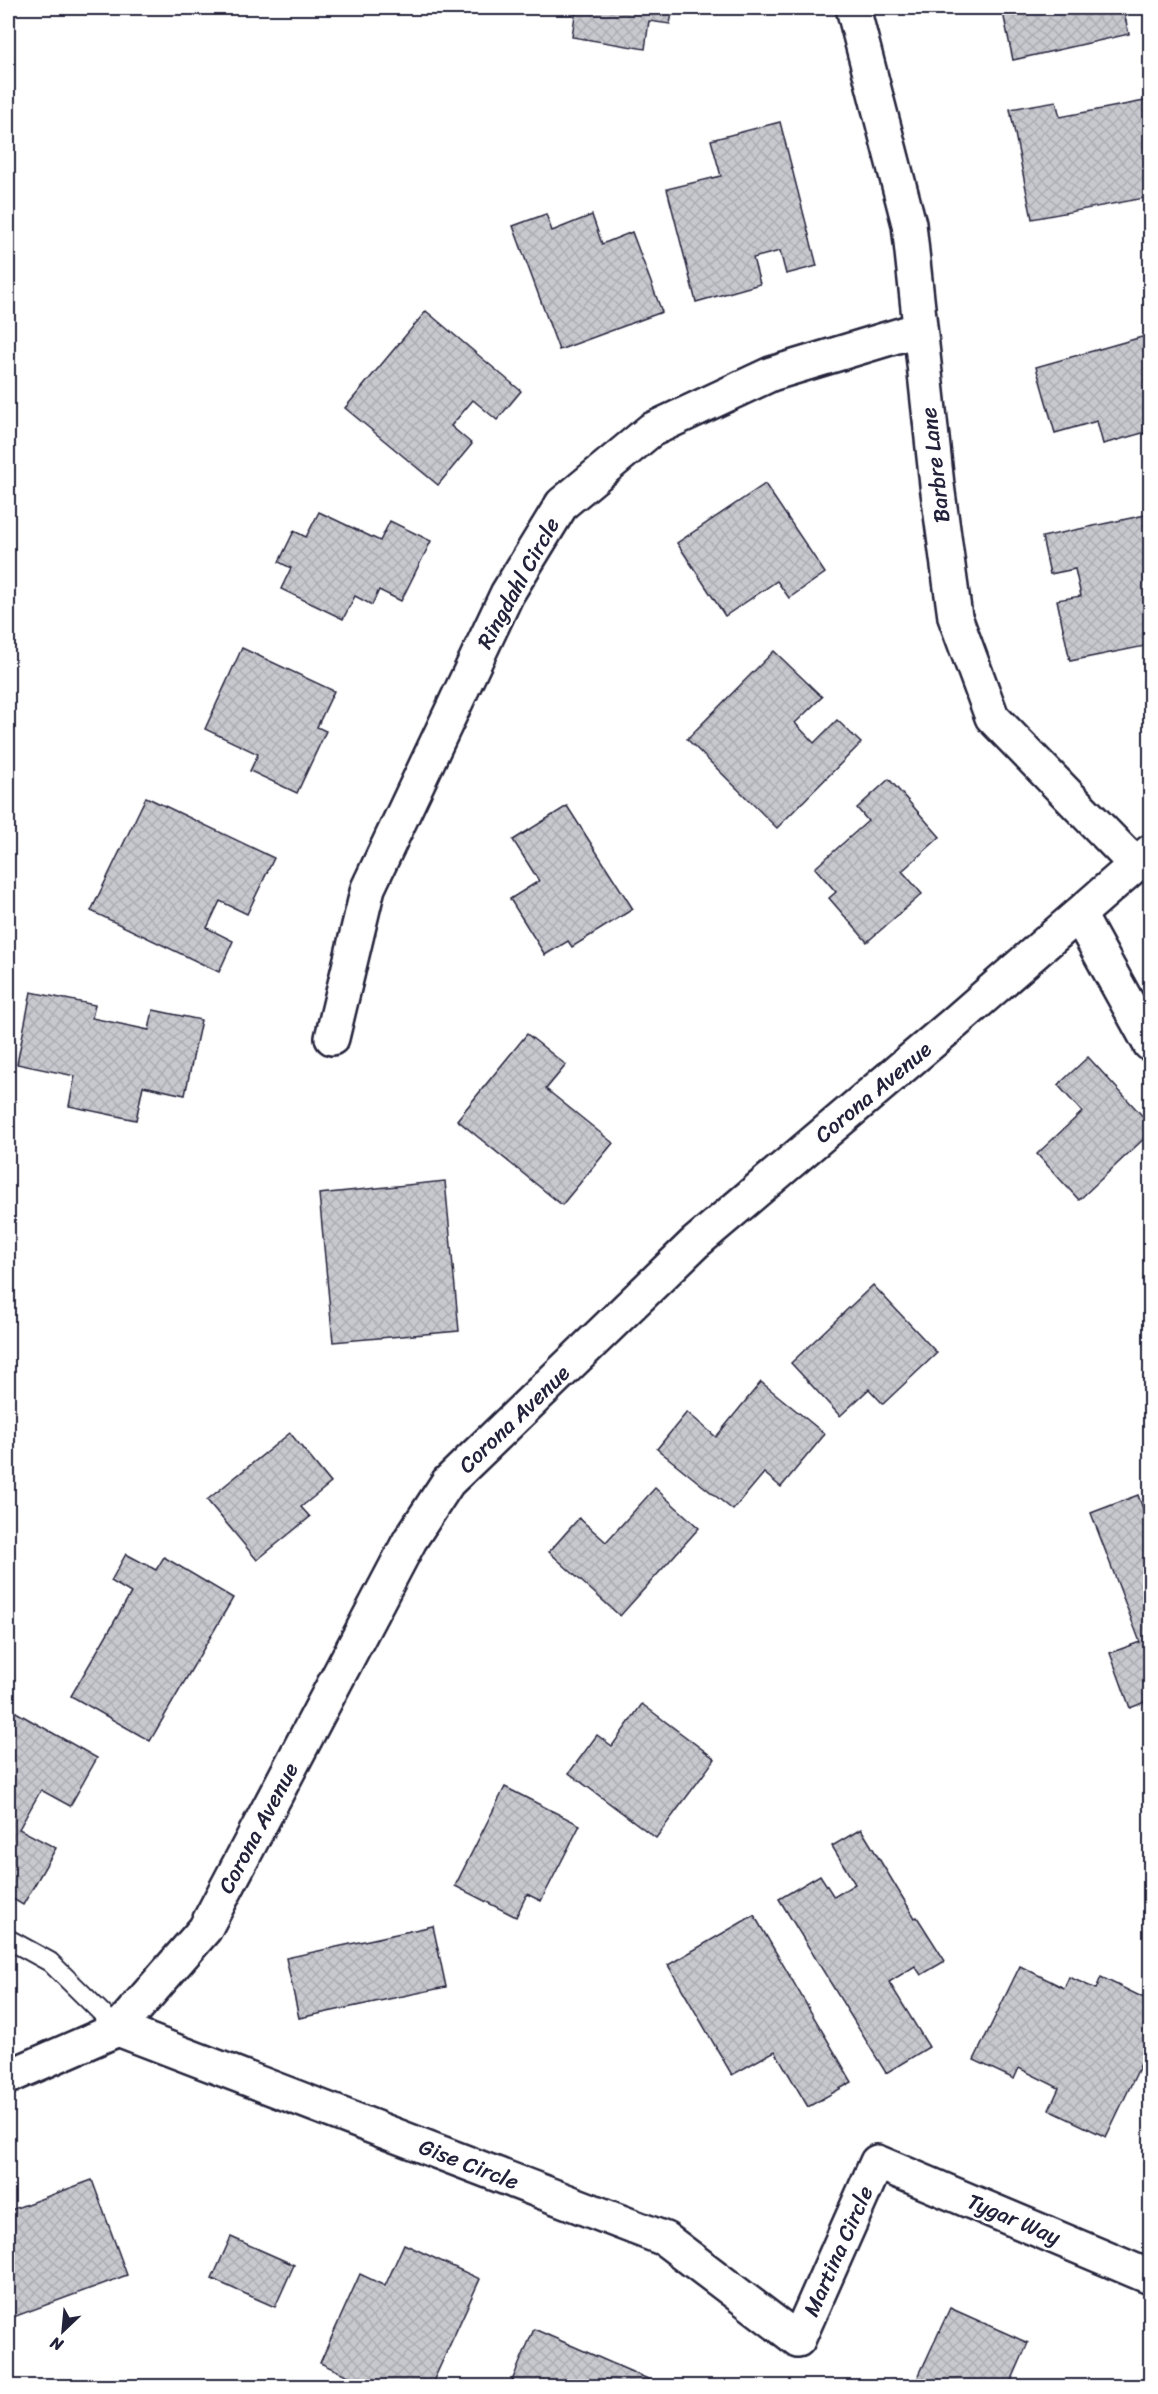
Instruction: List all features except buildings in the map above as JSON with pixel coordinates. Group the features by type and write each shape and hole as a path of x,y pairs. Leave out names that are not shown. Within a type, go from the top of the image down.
{"street":[{"name":"Barbre Lane","path":"853,8 909,224 937,485 955,617 992,717 1143,858"},
{"name":"Ringdahl Circle","path":"332,1038 368,888 507,594 562,504 651,430 771,374 920,329"},
{"name":"Corona Avenue","path":"8,2077 118,2029 205,1929 410,1540 448,1482 695,1243 1143,858"},
{"path":"1078,915 1150,1044"},
{"name":"Gise Circle","path":"118,2029 664,2239 798,2340"},
{"name":"Martina Circle","path":"798,2340 878,2162"},
{"name":"Tygar Way","path":"878,2162 1150,2277"}],"lane":[{"path":"8,1939 50,1962 118,2029"}]}
